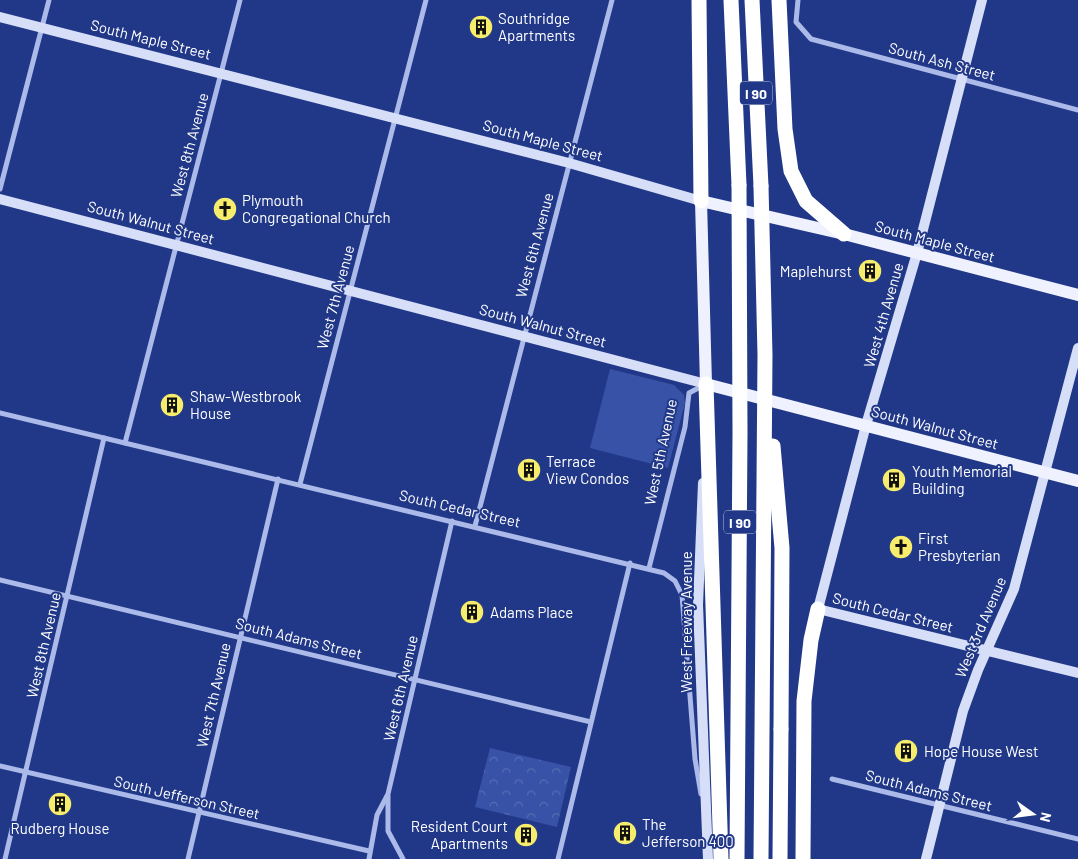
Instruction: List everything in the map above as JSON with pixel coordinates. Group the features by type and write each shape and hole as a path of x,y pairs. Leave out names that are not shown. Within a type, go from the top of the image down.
{"highway":[{"path":"699,0 701,201"},
{"name":"I 90","path":"731,0 739,185 740,442 737,859"},
{"name":"I 90","path":"752,0 761,186 765,355 761,859"},
{"path":"779,0 785,129 791,171 806,200 844,234"},
{"path":"765,355 782,548 780,859"},
{"path":"706,384 721,859"},
{"path":"803,859 804,701 811,640 818,609"}],"main road":[{"name":"West 4th Avenue","path":"818,609 866,425 917,253 982,0"},
{"name":"South Maple Street","path":"0,17 569,163 701,201 844,234 1078,295"},
{"name":"South Walnut Street","path":"0,199 1078,481"},
{"path":"701,201 706,384"},
{"name":"West 3rd Avenue","path":"926,859 962,712 1014,588 1078,348"},
{"name":"West Freeway Avenue","path":"706,384 698,605 708,859"},
{"name":"South Cedar Street","path":"818,609 1078,673"}],"street":[{"path":"0,189 49,0"},
{"name":"West 8th Avenue","path":"125,443 240,0"},
{"name":"West 7th Avenue","path":"300,484 426,0"},
{"name":"West 6th Avenue","path":"475,526 612,0"},
{"name":"South Ash Street","path":"798,0 796,22 811,39 1078,110"},
{"name":"West 5th Avenue","path":"649,568 685,427 689,393 706,384"},
{"name":"South Cedar Street","path":"0,413 630,563 671,577 679,586 682,595 695,759 706,819"},
{"name":"West 8th Avenue","path":"5,859 104,438"},
{"name":"West 7th Avenue","path":"188,859 278,479"},
{"name":"West 6th Avenue","path":"369,859 377,815 388,794 416,680 452,521"},
{"path":"558,859 630,563"},
{"name":"South Adams Street","path":"0,580 240,636 590,722"},
{"name":"South Jefferson Street","path":"0,766 369,851"},
{"name":"South Adams Street","path":"832,779 1078,839"},
{"path":"388,794 388,831 403,859"}],"green space":[{"path":"610,369 674,385 684,395 685,403 668,468 590,448"},
{"path":"490,748 571,767 557,827 475,807"}],"place":[{"name":"Southridge Apartments","path":"481,27"},
{"name":"Plymouth Congregational Church","path":"225,209"},
{"name":"Maplehurst","path":"870,271"},
{"name":"Shaw-Westbrook House","path":"172,405"},
{"name":"Terrace View Condos","path":"529,470"},
{"name":"Youth Memorial Building","path":"894,480"},
{"name":"First Presbyterian","path":"901,547"},
{"name":"Adams Place","path":"472,612"},
{"name":"Hope House West","path":"906,751"},
{"name":"Rudberg House","path":"60,804"},
{"name":"The Jefferson 400","path":"625,833"},
{"name":"Resident Court Apartments","path":"526,835"}]}
